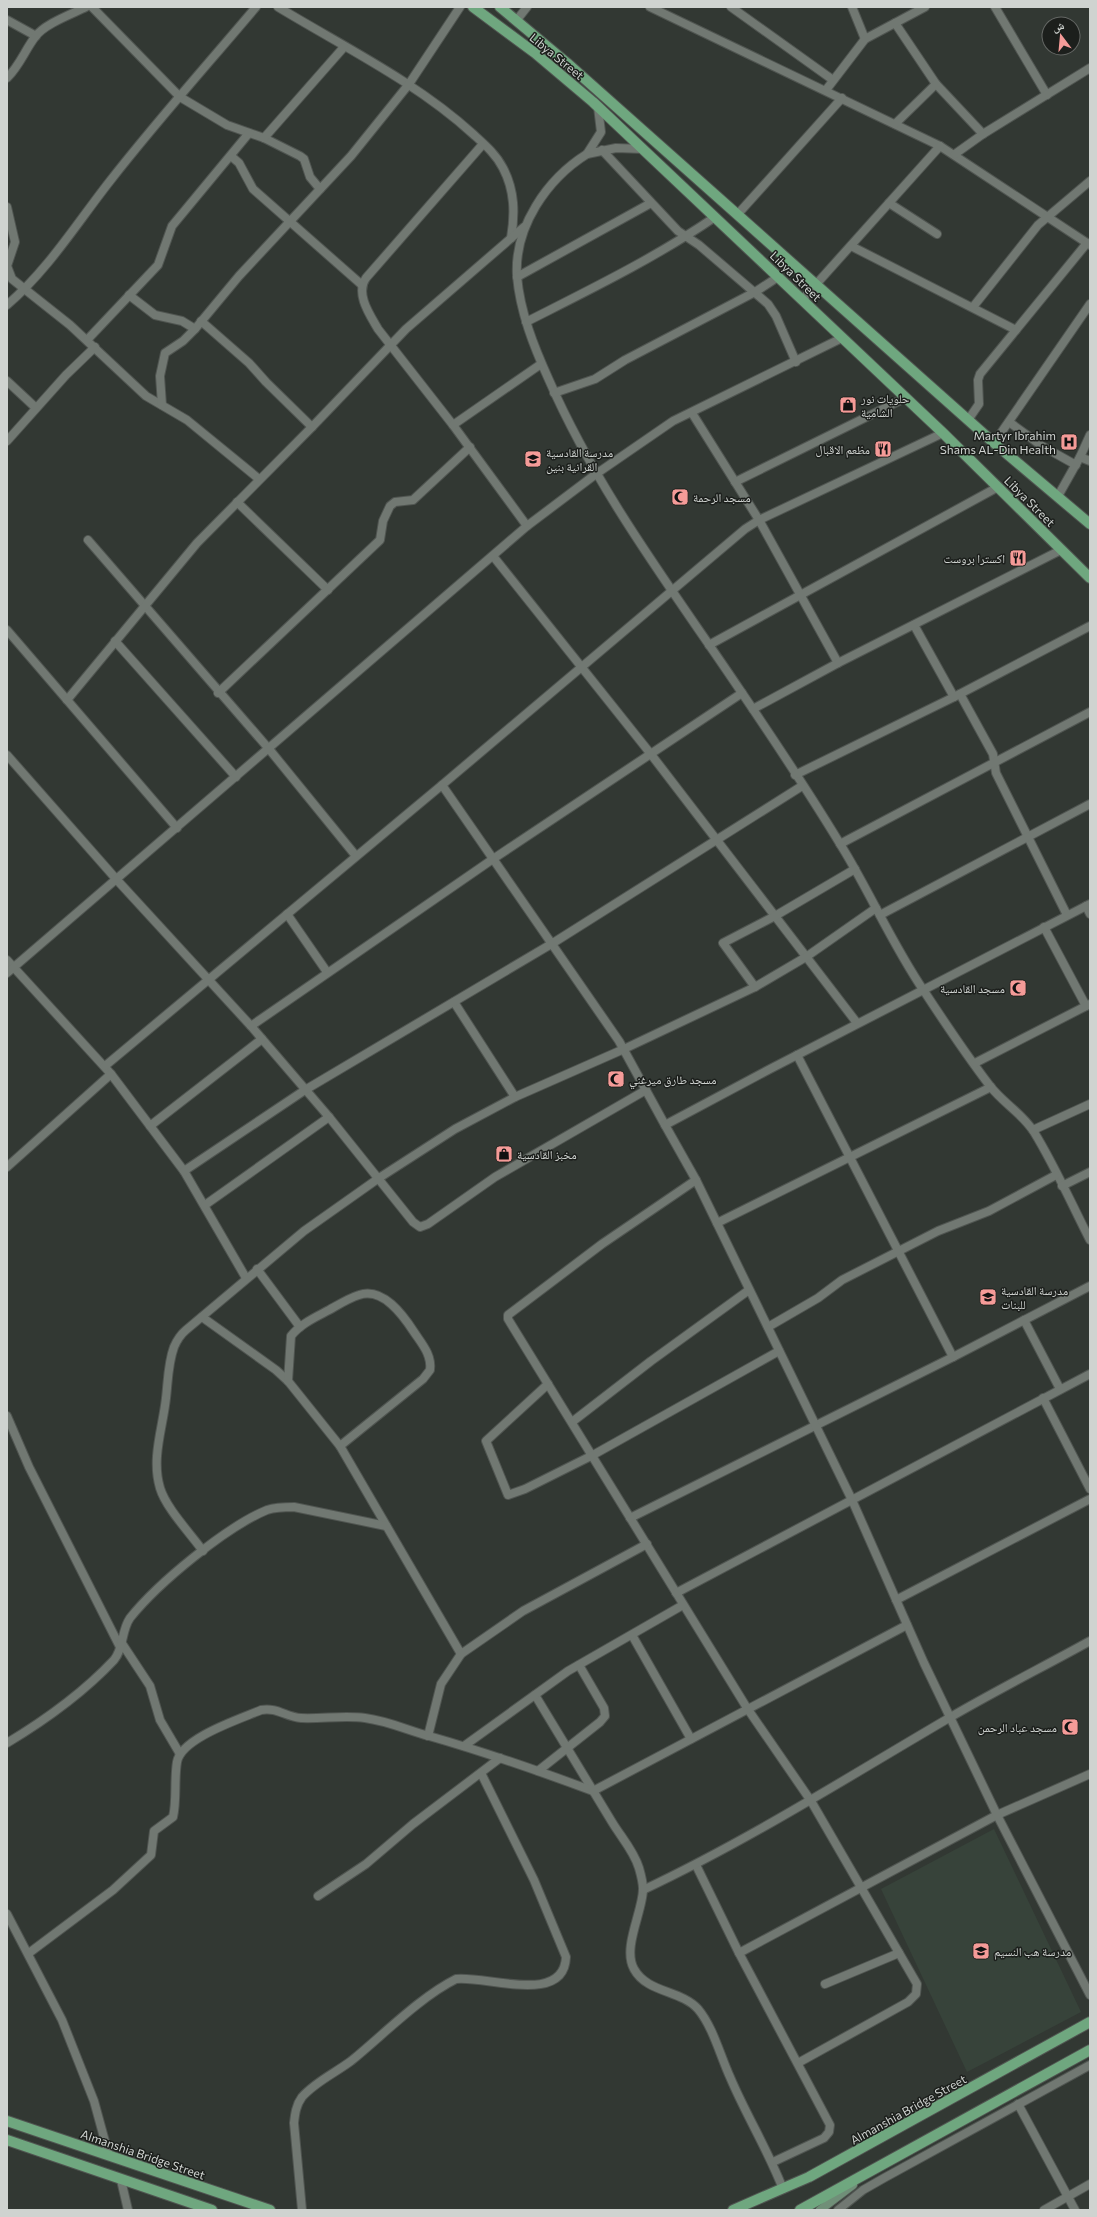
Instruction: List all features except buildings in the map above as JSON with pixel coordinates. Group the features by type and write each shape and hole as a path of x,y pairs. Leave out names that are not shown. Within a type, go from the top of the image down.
{"main road":[{"name":"Libya Street","path":"473,7 535,54 598,107 943,433 1090,578"},
{"name":"Libya Street","path":"500,7 567,63 994,443 1090,524"},
{"name":"Almanshia Bridge Street","path":"733,2210 783,2189 867,2146 1090,2022"},
{"path":"800,2210 1090,2050"},
{"name":"Almanshia Bridge Street","path":"7,2121 270,2210"},
{"path":"7,2140 212,2210"},
{"path":"820,2210 828,2202 883,2165"}],"street":[{"path":"7,78 25,55 36,36 58,21 86,7"},
{"path":"92,7 180,97 214,118 264,138 304,159 309,176 320,189"},
{"path":"7,304 24,290 111,180 256,7"},
{"path":"278,7 409,84 440,105 483,144 502,166 510,184 514,210 511,238"},
{"path":"162,405 160,376 165,353 183,341 196,328 290,221 351,156 409,84 460,7"},
{"path":"516,21 527,7"},
{"path":"650,7 826,90 955,154 1088,244 979,376 979,404 968,420"},
{"path":"731,7 833,80"},
{"path":"852,7 865,39"},
{"path":"826,90 865,39 876,31 896,23 925,7"},
{"path":"995,7 1047,95"},
{"path":"7,20 36,36"},
{"path":"896,23 936,84 983,134"},
{"path":"264,138 344,47"},
{"path":"955,154 983,134 1090,68"},
{"path":"895,124 936,84"},
{"path":"737,215 842,98"},
{"path":"67,700 144,605 197,543 312,427 390,344 443,295 525,226 556,182 571,166 587,154 601,132 598,107"},
{"path":"87,340 158,265 170,230 249,133"},
{"path":"483,144 362,285 362,294 369,314 390,344 470,447 527,526"},
{"path":"802,300 940,146"},
{"path":"587,154 602,150 624,148 643,149"},
{"path":"602,150 651,203 686,237 756,292 774,312 796,362"},
{"path":"231,156 239,163 253,189 362,285"},
{"path":"973,307 1038,225 1090,181"},
{"path":"517,277 651,203"},
{"path":"889,203 937,234"},
{"path":"7,207 15,242 7,266 8,272 12,279 87,340 146,396 187,420 259,479"},
{"path":"526,322 632,268 686,237 715,217"},
{"path":"525,226 518,253 517,277 526,322 541,364 554,393 596,474 672,591 742,693 840,844 922,990 991,1087 1033,1130 1090,1240"},
{"path":"851,246 1016,330"},
{"path":"554,393 595,379 625,360 756,292 778,277"},
{"path":"129,295 155,315 182,321 196,328"},
{"path":"994,443 1090,304"},
{"path":"201,321 249,362 266,382 312,427"},
{"path":"7,973 527,526 596,474 669,424 842,338"},
{"path":"7,441 66,375 95,347"},
{"path":"453,425 541,364"},
{"path":"7,381 36,408"},
{"path":"735,482 905,398"},
{"path":"692,412 759,520 838,663"},
{"path":"1009,422 1042,446 1076,465"},
{"path":"105,1066 442,785 739,534 759,520 943,433"},
{"path":"1058,496 1076,465 1090,435"},
{"path":"218,693 380,540 383,521 390,506 395,502 413,500 470,447"},
{"path":"1080,457 1090,461"},
{"path":"709,645 998,487"},
{"path":"238,502 328,590"},
{"path":"88,540 218,693 269,749 356,856"},
{"path":"753,710 838,663 1061,550"},
{"path":"493,556 650,753 857,1023"},
{"path":"914,625 992,754 996,773 1067,915"},
{"path":"795,775 957,696 1090,626"},
{"path":"7,630 177,828"},
{"path":"115,641 236,777"},
{"path":"251,1026 327,972 493,859 742,693"},
{"path":"840,844 1090,712"},
{"path":"7,755 117,880 251,1026 329,1117 413,1222 420,1227 424,1226 495,1178 646,1090"},
{"path":"442,785 553,943 624,1049 696,1180 852,1500 907,1625 996,1815 1087,1980 1090,1995"},
{"path":"184,1171 305,1090 553,943 802,786"},
{"path":"203,1550 166,1501 160,1489 157,1455 173,1348 178,1338 246,1278 304,1231 379,1178 455,1129 515,1097 624,1049 755,987 806,957 878,911 1090,804"},
{"path":"755,987 723,943 775,916 855,869"},
{"path":"665,1125 797,1054 1067,915 1088,905 1090,914"},
{"path":"287,914 327,972"},
{"path":"975,1063 1088,1005 1044,927"},
{"path":"7,960 105,1066 184,1171 246,1278"},
{"path":"454,1002 515,1097"},
{"path":"150,1126 262,1039"},
{"path":"797,1054 953,1357"},
{"path":"7,1167 111,1074"},
{"path":"717,1223 991,1087"},
{"path":"1033,1130 1090,1104"},
{"path":"205,1205 329,1117"},
{"path":"1062,1186 1090,1172"},
{"path":"768,1327 818,1298 842,1280 899,1250 989,1211 1056,1174"},
{"path":"696,1180 602,1244 508,1315 508,1319 593,1455 747,1708 810,1801 917,1984 916,1994 908,2002 798,2063"},
{"path":"257,1269 300,1327"},
{"path":"630,1518 953,1357 1090,1286"},
{"path":"572,1422 650,1361 749,1290"},
{"path":"288,1381 291,1336 300,1327 359,1294 375,1295 394,1306 403,1316 430,1360 430,1370 427,1375 340,1446"},
{"path":"202,1317 255,1354 288,1381 340,1446 460,1654"},
{"path":"1024,1320 1060,1389"},
{"path":"548,1384 486,1441 506,1493 511,1495 593,1455 780,1351"},
{"path":"676,1593 1088,1375 1090,1384"},
{"path":"1043,1398 1090,1489"},
{"path":"7,1416 29,1468 72,1556 121,1644 150,1686 160,1720 180,1754"},
{"path":"896,1600 1090,1499"},
{"path":"7,1743 70,1702 115,1658 121,1644 123,1632 130,1619 154,1593 203,1550 247,1520 268,1510 280,1507 294,1507 386,1526"},
{"path":"428,1736 441,1684 460,1654 519,1613 647,1544"},
{"path":"464,1746 535,1695 579,1666 683,1605"},
{"path":"29,1953 113,1890 152,1855 154,1831 173,1817 177,1763 180,1754 204,1735 261,1710 270,1708 278,1710 287,1716 300,1718 345,1717 387,1722 500,1758 593,1791 747,1708 907,1625"},
{"path":"632,1635 691,1739"},
{"path":"643,1890 696,1865 810,1801 950,1717 1090,1641"},
{"path":"538,1771 600,1722 605,1716 604,1708 579,1666"},
{"path":"535,1695 593,1791 632,1850 639,1868 643,1890 631,1955 634,1969 645,1981 665,1992 685,1999 697,2008 706,2022 730,2078 772,2162 783,2189"},
{"path":"318,1896 366,1864 413,1824 500,1758"},
{"path":"302,2210 294,2123 295,2110 302,2098 311,2089 350,2062 402,2018 456,1979 468,1977 507,1984 540,1986 549,1983 563,1972 566,1957 534,1880 481,1772"},
{"path":"739,1953 996,1815 1090,1774"},
{"path":"696,1865 739,1953 830,2125 829,2132 824,2138 772,2162"},
{"path":"7,1914 29,1953 62,2020 94,2101 109,2156"},
{"path":"825,1984 899,1953"},
{"path":"838,2210 847,2206 884,2178 1090,2065"},
{"path":"1018,2104 1075,2210"},
{"path":"121,2180 128,2210"},
{"path":"1044,2210 1090,2184"}],"shaded area":[{"name":"مدرسة هب النسيم","path":"994,1829 1081,2012 967,2072 881,1889"}],"place":[{"name":"حلويات نور الشامية","path":"848,405"},
{"name":"Martyr Ibrahim Shams AL-Din Health","path":"1069,442"},
{"name":"مظعم الاقبال","path":"883,449"},
{"name":"مدرسة القادسية القرانية بنين","path":"533,459"},
{"name":"مسجد الرحمة","path":"680,497"},
{"name":"اكسترا بروست","path":"1018,558"},
{"name":"مسجد القادسية","path":"1018,988"},
{"name":"مسجد طارق ميرغني","path":"616,1079"},
{"name":"مخبز القادسية","path":"504,1154"},
{"name":"مدرسة القادسية للبنات","path":"988,1297"},
{"name":"مسجد عباد الرحمن","path":"1070,1727"},
{"name":"مدرسة هب النسيم","path":"981,1951"}]}
